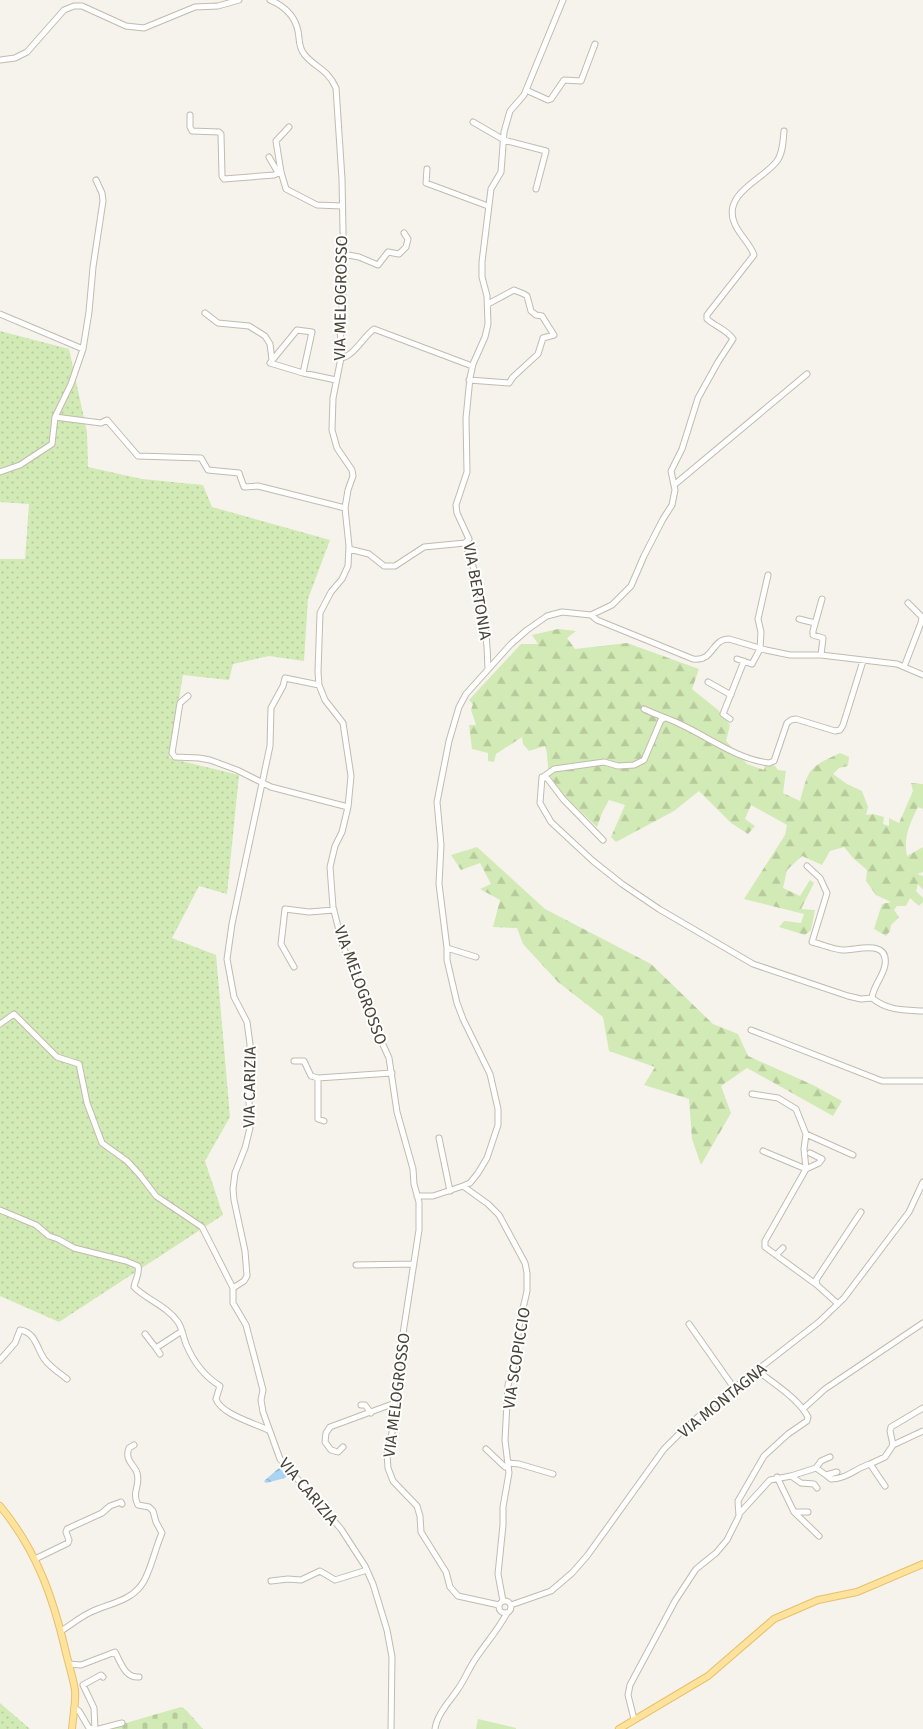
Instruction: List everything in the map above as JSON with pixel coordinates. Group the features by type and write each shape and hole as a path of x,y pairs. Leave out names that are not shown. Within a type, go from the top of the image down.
{"main road":[{"path":"0,1506 18,1529 35,1559 51,1598 61,1631 74,1690 72,1729"},
{"path":"619,1729 708,1676 774,1619 818,1600 857,1592 923,1564"}],"street":[{"path":"0,60 15,58 27,52 64,10 74,6 82,6 126,26 144,28 196,7 218,6 239,0"},
{"name":"VIA MELOGROSSO","path":"270,0 279,4 293,17 298,31 299,47 306,56 322,68 332,79 336,88 342,169 344,280 340,331 341,358 333,398 332,430 337,448 352,470 353,476 345,508 349,549 348,566 342,579 331,592 320,614 318,672 319,686 325,700 343,723 351,776 348,806 342,832 335,846 330,867 334,910 343,946 372,1011 379,1036 389,1058 397,1112 413,1169 420,1217 396,1379 393,1428 387,1454 388,1468 393,1481 417,1506 421,1532 446,1572 450,1587 458,1596 501,1603"},
{"name":"VIA BERTONIA","path":"488,669 487,642 482,607 476,575 465,543 469,539 457,513 456,505 467,472 466,418 469,380 472,366 485,337 488,324 488,304 482,277 482,262 488,206 491,189 501,172 504,140 510,111 524,95 563,0"},
{"path":"526,90 548,100 551,99 564,80 580,82 595,44"},
{"path":"190,115 190,128 192,130 219,132 221,134 222,176 224,179 274,175 281,172"},
{"path":"473,122 504,140 546,151 536,189"},
{"path":"289,127 276,140 286,190 317,205 342,206"},
{"path":"591,615 612,604 631,586 648,548 672,505 676,490 671,471 682,449 698,398 718,362 734,339 728,332 710,322 707,319 707,315 754,255 751,247 734,222 734,206 748,185 770,169 777,161 781,154 784,131"},
{"path":"269,157 277,170 281,172"},
{"path":"427,169 426,183 488,206"},
{"path":"0,472 20,465 52,444 56,417 71,384 83,349 103,201 102,193 96,180"},
{"path":"343,254 359,257 378,264 388,252 399,254 406,247 408,239 404,233"},
{"path":"469,380 509,383 512,377 538,354 544,338 554,335 542,316 536,315 531,311 527,296 524,294 514,290 488,304"},
{"path":"205,313 218,323 249,326 266,336 270,344 272,360 270,363 336,380"},
{"path":"0,314 83,349"},
{"path":"341,358 347,357 368,333 374,329 472,366"},
{"path":"272,360 297,330 312,332 303,373"},
{"path":"674,485 807,374"},
{"path":"56,417 101,423 107,420 138,456 202,458 208,470 239,473 244,487 258,486 345,508"},
{"path":"349,549 369,554 384,566 395,566 424,547 465,543"},
{"path":"737,659 752,664 760,649 761,632 758,619 768,575"},
{"path":"821,655 823,638 813,634 822,599"},
{"path":"904,667 922,623 922,617 908,603"},
{"path":"417,1196 432,1196 470,1183 487,1158 498,1125 498,1109 490,1074 457,1003 447,960 439,884 441,845 437,802 449,741 459,707 466,694 488,669 522,635 547,616 562,612 591,615 606,624 693,659 700,660 705,658 718,642 729,639 760,649 790,655 821,655 896,664 923,675"},
{"path":"799,619 815,624"},
{"path":"644,709 703,736 743,758 770,763 774,761 787,723 791,720 796,719 840,730 863,660"},
{"path":"730,719 723,714 744,661"},
{"name":"VIA CARIZIA","path":"319,686 285,678 283,686 271,708 270,746 232,924 227,959 234,997 247,1022 250,1044 248,1075 250,1128 235,1174 233,1189 245,1251 247,1276 244,1281 233,1288 233,1303 246,1325 263,1390 261,1400 263,1412 280,1459 341,1529 367,1570 373,1584 392,1657 391,1729"},
{"path":"708,682 731,695"},
{"path":"188,696 180,703 172,753 175,757 210,760 237,770 261,784 348,806"},
{"path":"542,777 554,769 604,762 618,766 634,765 644,760 661,720 665,718"},
{"path":"542,777 547,778 563,799 604,840"},
{"path":"542,777 540,803 551,822 593,861 644,899 753,964 848,996 862,999 872,998 882,1006 923,1011"},
{"path":"807,866 820,878 827,893 812,942 840,950 873,947 879,949 885,964 872,998"},
{"path":"294,967 281,944 285,909 309,912 334,910"},
{"path":"447,948 476,957"},
{"path":"0,1024 14,1014 57,1057 79,1064 87,1103 102,1143 126,1161 140,1175 156,1196 202,1226 233,1288"},
{"path":"751,1030 882,1081 923,1081"},
{"path":"294,1061 304,1061 312,1076 318,1078 392,1073"},
{"path":"318,1078 318,1119 324,1121"},
{"path":"752,1094 778,1098 796,1110 806,1134 804,1149 806,1170"},
{"path":"806,1134 853,1154"},
{"path":"439,1138 450,1191"},
{"path":"763,1151 806,1170"},
{"path":"810,1154 822,1159 819,1163 806,1170 765,1240 765,1247 817,1285 838,1304"},
{"name":"VIA MONTAGNA","path":"511,1605 551,1591 572,1573 587,1556 664,1449 684,1429 819,1322 838,1304 909,1212 923,1182"},
{"name":"VIA SCOPICCIO","path":"463,1186 488,1204 499,1215 525,1263 527,1273 527,1291 519,1326 515,1361 508,1386 505,1440 508,1465 498,1574 501,1603"},
{"path":"0,1210 36,1225 49,1236 74,1248 138,1266 139,1273 134,1287 177,1320 185,1343 197,1364 204,1374 220,1386 216,1399 219,1405 235,1416 268,1430"},
{"path":"817,1285 816,1280 861,1212"},
{"path":"776,1255 783,1248"},
{"path":"356,1265 414,1264"},
{"path":"803,1410 825,1389 923,1323"},
{"path":"689,1324 734,1388"},
{"path":"0,1360 15,1343 20,1330 24,1330 35,1338 45,1361 67,1379"},
{"path":"156,1348 182,1331"},
{"path":"145,1334 160,1354"},
{"path":"739,1514 738,1501 764,1456 782,1439 807,1421 808,1417 803,1410 758,1371"},
{"path":"343,1447 338,1452 331,1450 325,1442 326,1433 330,1427 343,1426 395,1403"},
{"path":"361,1405 366,1405 371,1412"},
{"path":"893,1445 891,1427 923,1408"},
{"path":"816,1468 831,1479 838,1479 885,1457 893,1445 923,1431"},
{"path":"61,1631 90,1612 124,1600 144,1582 162,1533 156,1522 155,1513 149,1507 138,1505 135,1499 138,1476 136,1470 132,1467 127,1453 129,1448 134,1446"},
{"path":"486,1449 506,1467 519,1464 553,1474"},
{"path":"634,1719 628,1695 630,1686 675,1601 696,1569 716,1553 727,1540 739,1514 770,1480 792,1476 816,1468 821,1460 830,1457"},
{"path":"870,1464 886,1486"},
{"path":"826,1475 837,1472"},
{"path":"792,1476 801,1483 814,1484 817,1488"},
{"path":"777,1478 794,1512 819,1536"},
{"path":"35,1559 68,1543 69,1540 66,1532 68,1529 102,1513 110,1506 121,1502 122,1504"},
{"path":"794,1512 808,1512"},
{"path":"271,1581 301,1580 320,1571 336,1580 367,1570"},
{"path":"435,1729 446,1706 477,1656 510,1611 511,1605 507,1601 501,1603 502,1612 507,1613"},
{"path":"68,1664 81,1664 115,1652 126,1673 133,1678 139,1677"},
{"path":"96,1729 94,1708 83,1684 101,1675 103,1677"},
{"path":"74,1708 79,1711 89,1728 96,1729 122,1723"}],"green space":[{"path":"0,331 69,349 87,432 88,467 142,479 203,485 212,507 330,540 308,599 304,661 269,656 233,664 229,680 183,675 169,758 239,775 227,894 199,886 172,938 216,955 230,1117 205,1161 223,1215 59,1322 0,1296 0,559 25,559 29,504 0,502"},
{"path":"558,629 576,631 567,638 575,649 627,643 699,669 692,689 718,710 730,725 726,741 747,764 764,770 765,766 774,765 778,770 786,771 783,793 800,801 811,770 840,753 849,757 848,766 839,768 833,774 847,784 862,791 868,807 866,815 873,814 884,817 883,824 889,826 889,818 899,823 913,791 911,783 923,784 923,809 918,807 910,825 906,849 907,856 923,847 923,872 917,874 923,876 923,890 918,884 916,891 923,898 923,902 919,906 910,898 906,906 897,906 894,910 899,917 891,925 890,931 886,936 874,929 882,904 891,902 876,895 866,881 867,870 844,847 830,851 822,865 802,856 787,870 783,888 800,896 810,880 814,883 801,909 815,910 811,930 805,935 779,927 784,921 801,923 804,914 744,899 785,835 787,825 751,805 745,819 755,826 748,834 731,823 699,791 674,811 616,842 611,837 625,805 609,800 597,827 554,783 549,773 545,746 529,751 523,744 522,737 496,754 494,762 488,761 488,753 472,749 469,725 476,725 471,710 473,704 469,700 521,644 538,644 532,635"},
{"path":"477,847 545,909 651,964 713,1024 738,1034 748,1056 813,1085 842,1101 833,1116 747,1068 721,1086 731,1113 701,1165 692,1139 689,1099 644,1085 655,1067 609,1051 603,1017 558,982 523,944 517,928 493,927 500,900 480,889 491,884 480,863 461,870 451,855"},
{"path":"0,1703 30,1729 0,1729"},
{"path":"181,1707 203,1729 105,1729"},
{"path":"478,1719 516,1728 516,1729 476,1729"}],"water":[{"path":"279,1468 287,1475 285,1478 266,1483 264,1481"}]}
